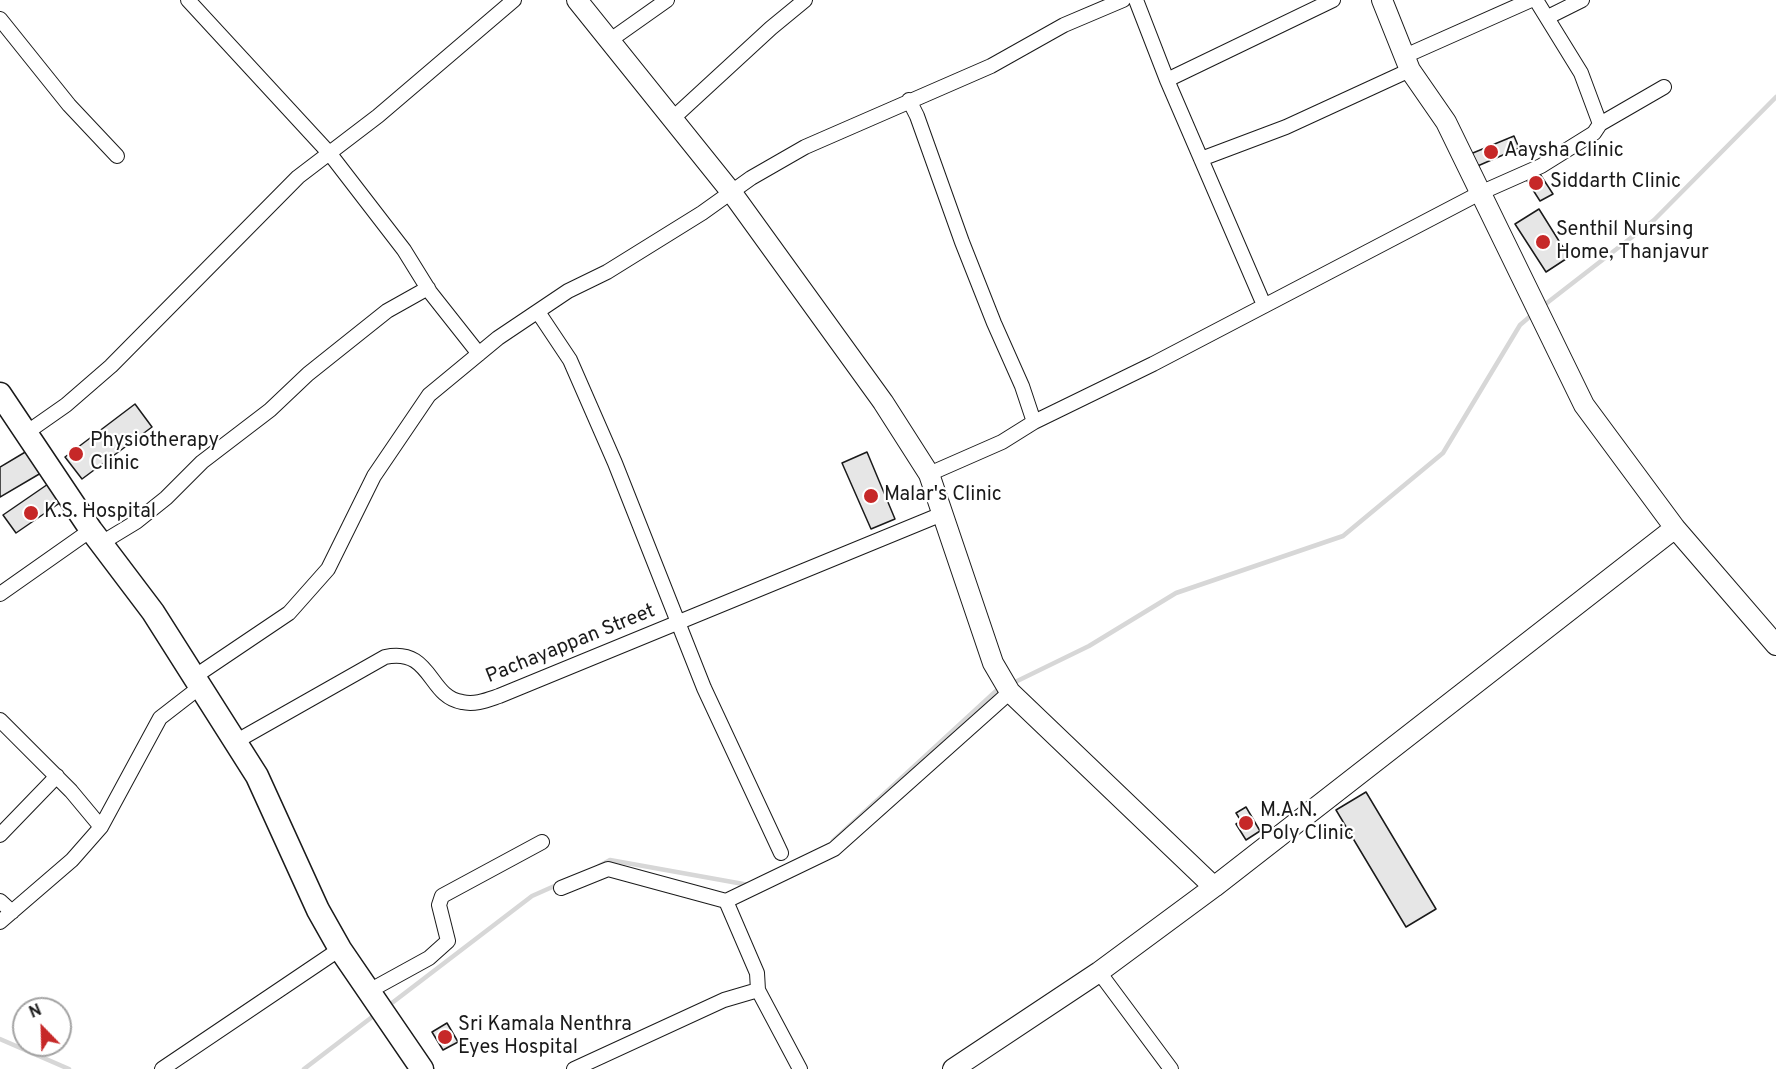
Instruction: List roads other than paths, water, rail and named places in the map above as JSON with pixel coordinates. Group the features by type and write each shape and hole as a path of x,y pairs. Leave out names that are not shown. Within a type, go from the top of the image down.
{"main road":[{"path":"0,394 97,536 153,612 257,776 318,910 340,949 422,1069"}],"street":[{"path":"188,0 330,154 404,250 428,288 479,354"},
{"path":"26,433 66,405 111,366 298,177 436,68 514,0"},
{"path":"578,0 671,120 732,193 883,402 929,474 993,663 1010,692 1214,887"},
{"path":"609,41 667,0"},
{"path":"671,120 771,28 805,0"},
{"path":"0,922 72,860 101,827 160,718 197,682 289,613 328,570 374,476 429,395 479,354 538,312 732,193 751,178 806,147 991,66 1064,26 1123,0"},
{"path":"1136,0 1167,80 1264,305"},
{"path":"1167,80 1333,0"},
{"path":"1382,0 1407,63 1446,122 1584,405 1675,528 1776,645"},
{"path":"1202,159 1286,127 1531,0"},
{"path":"1536,0 1581,73 1600,124"},
{"path":"1548,17 1582,0"},
{"path":"0,19 69,105 117,156"},
{"path":"929,474 1002,441 1034,422 1153,364 1480,193 1541,166 1594,133 1600,124 1664,87"},
{"path":"909,100 994,322 1022,386 1034,422"},
{"path":"0,594 97,536 136,522 166,498 202,462 270,410 308,374 387,311 428,288"},
{"path":"538,312 570,360 615,463 704,688 781,853"},
{"name":"Pachayappan Street","path":"235,741 385,657 398,654 412,658 422,665 448,696 460,702 477,703 679,624 942,514"},
{"path":"953,1069 1099,972 1214,887 1675,528"},
{"path":"561,888 608,869 726,901 834,849 1010,692"},
{"path":"0,720 57,776 101,827"},
{"path":"0,835 57,776"},
{"path":"378,1004 448,941 439,905 442,896 543,842"},
{"path":"0,901 12,912"},
{"path":"726,901 757,974 758,990 800,1069"},
{"path":"162,1069 340,949"},
{"path":"1099,972 1171,1069"},
{"path":"574,1069 724,1000 758,990"}],"waterway":[{"path":"1543,306 1654,220 1776,97"},
{"path":"1011,684 1089,646 1176,593 1343,536 1443,453 1520,325 1534,313"},
{"path":"833,841 996,691 1003,688"},
{"path":"599,866 610,860 749,885"},
{"path":"388,1006 532,896 559,884"},
{"path":"304,1069 376,1014"},
{"path":"0,1039 69,1069"}],"place":[{"name":"Aaysha Clinic","path":"1491,152"},
{"name":"Siddarth Clinic","path":"1536,183"},
{"name":"Senthil Nursing Home, Thanjavur","path":"1543,242"},
{"name":"Physiotherapy Clinic","path":"76,454"},
{"name":"Malar's Clinic","path":"871,496"},
{"name":"K.S. Hospital","path":"31,513"},
{"name":"M.A.N. Poly Clinic","path":"1246,823"},
{"name":"Sri Kamala Nenthra Eyes Hospital","path":"445,1037"}]}
